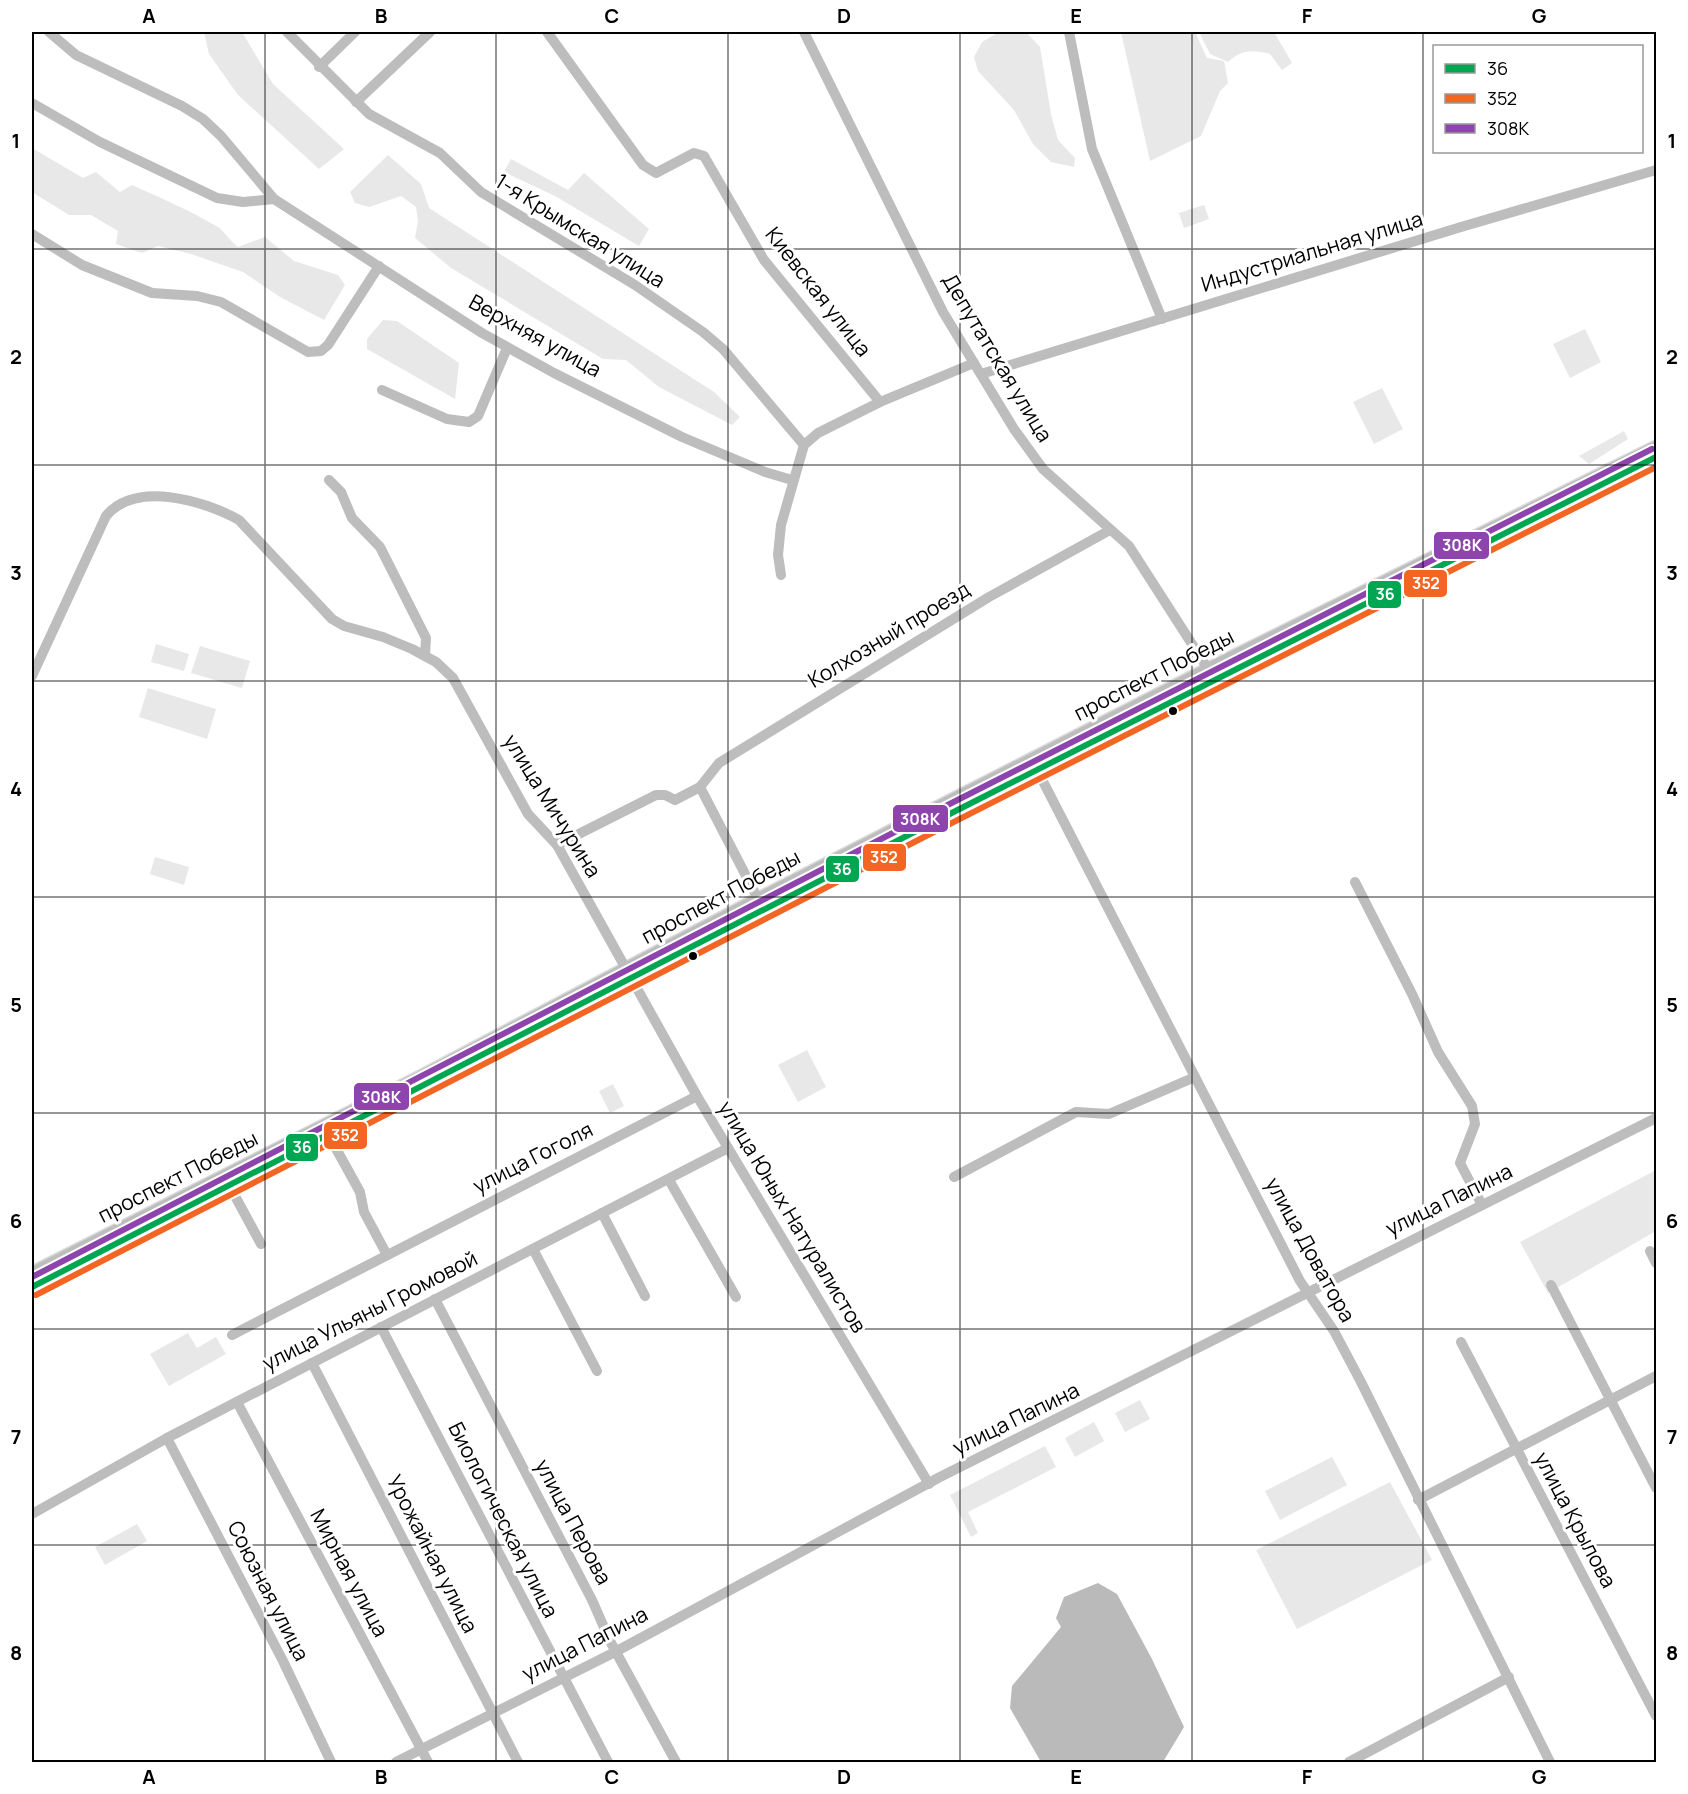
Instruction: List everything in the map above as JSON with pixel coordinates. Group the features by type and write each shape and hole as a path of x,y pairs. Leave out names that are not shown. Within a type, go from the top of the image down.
{"main road":[{"name":"проспект Победы","path":"32,1287 328,1134 628,974 1034,765 1208,669 1656,447"},
{"name":"проспект Победы","path":"32,1273 628,974 758,899 1656,457"}],"street":[{"name":"Верхняя улица","path":"50,32 76,55 182,106 202,119 221,136 274,199 507,348 682,436 765,472 792,480"},
{"name":"1-я Крымская улица","path":"287,32 319,67 369,114 440,153 481,192 635,285 703,332 723,349 804,445"},
{"path":"319,67 355,32"},
{"path":"356,102 430,32"},
{"name":"Киевская улица","path":"547,32 643,165 656,173 694,153 704,156 764,260 880,402"},
{"name":"Депутатская улица","path":"804,32 943,312 1014,429 1043,469 1130,546 1208,669"},
{"path":"1069,32 1092,149 1162,319"},
{"path":"32,104 100,142 217,198 243,202 274,199"},
{"name":"Индустриальная улица","path":"981,374 1422,238 1656,170"},
{"path":"32,234 82,265 152,293 197,296 221,302 308,352 321,351 328,345 379,266"},
{"path":"382,390 447,418 469,422 477,416 507,348"},
{"path":"781,575 778,555 781,525 792,480 804,445 819,433 880,402 974,363"},
{"path":"329,480 340,492 352,518 380,547 426,638 425,655"},
{"name":"улица Мичурина","path":"32,676 106,516 120,505 160,496 182,499 224,512 239,520 338,623 383,637 425,655 453,678 528,814 557,845 628,974"},
{"name":"Колхозный проезд","path":"557,845 656,795 665,795 675,800 700,787 719,763 728,757 989,597 1110,530"},
{"name":"улица Доватора","path":"1034,765 1307,1293 1334,1331 1550,1762"},
{"path":"700,787 758,899"},
{"path":"1355,882 1412,994 1438,1052 1472,1106 1475,1124 1460,1162 1482,1205"},
{"name":"улица Юных Натуралистов","path":"628,974 697,1096 929,1484"},
{"path":"954,1177 1076,1112 1109,1114 1195,1077"},
{"name":"улица Гоголя","path":"232,1335 697,1096"},
{"name":"улица Папина","path":"396,1762 615,1652 929,1484 1656,1118"},
{"path":"328,1134 360,1192 364,1212 387,1255"},
{"name":"улица Ульяны Громовой","path":"32,1514 167,1438 728,1148"},
{"path":"669,1180 736,1297"},
{"path":"229,1185 261,1244"},
{"path":"602,1213 645,1296"},
{"path":"533,1249 597,1371"},
{"path":"1650,1251 1656,1263"},
{"path":"1551,1285 1656,1488"},
{"name":"улица Перова","path":"435,1299 592,1600 615,1652 676,1762"},
{"name":"Биологическая улица","path":"381,1327 608,1762"},
{"name":"улица Крылова","path":"1461,1342 1656,1716"},
{"name":"Урожайная улица","path":"312,1363 518,1762"},
{"path":"1418,1500 1656,1377"},
{"name":"Мирная улица","path":"237,1402 428,1762"},
{"name":"Союзная улица","path":"167,1438 283,1661 331,1762"},
{"path":"1349,1762 1509,1677"}],"shaded area":[{"path":"204,32 242,32 273,84 344,149 319,169 238,95 209,54"},
{"path":"999,32 1026,32 1040,47 1051,114 1058,140 1075,158 1074,167 1051,162 1033,144 1014,110 978,71 974,57 982,42"},
{"path":"1121,32 1195,32 1207,58 1224,61 1228,83 1220,91 1201,136 1150,161"},
{"path":"1199,32 1274,32 1292,63 1282,70 1270,54 1253,51 1238,55 1228,62 1210,54"},
{"path":"32,148 83,178 96,172 120,192 132,185 176,205 218,227 238,247 265,237 294,261 338,275 345,285 324,320 280,297 243,272 191,254 158,246 142,253 116,244 118,231 91,215 69,215 32,192"},
{"path":"388,155 421,184 429,208 714,392 740,417 732,425 659,387 626,360 603,359 451,268 415,238 418,221 416,207 401,196 369,207 355,203 350,192"},
{"path":"511,159 568,190 584,173 649,229 639,246 555,196 504,172"},
{"path":"1204,205 1209,219 1184,228 1179,213"},
{"path":"383,320 397,321 459,363 455,399 367,349 367,339"},
{"path":"1585,329 1601,362 1570,378 1553,344"},
{"path":"1382,388 1403,429 1374,444 1353,402"},
{"path":"1624,431 1628,439 1589,464 1579,456"},
{"path":"156,644 189,654 184,671 151,662"},
{"path":"200,646 250,661 242,688 191,673"},
{"path":"148,688 216,709 207,739 139,717"},
{"path":"155,857 189,867 184,885 150,874"},
{"path":"807,1050 826,1087 798,1102 778,1065"},
{"path":"613,1084 624,1106 610,1113 599,1091"},
{"path":"1656,1170 1656,1231 1548,1293 1520,1242"},
{"path":"188,1333 197,1348 216,1337 226,1354 169,1386 150,1354"},
{"path":"1140,1400 1150,1419 1125,1432 1115,1413"},
{"path":"1094,1422 1104,1441 1075,1457 1065,1438"},
{"path":"1045,1446 1056,1467 968,1512 978,1533 971,1537 950,1495"},
{"path":"1332,1457 1347,1485 1280,1520 1265,1491"},
{"path":"1390,1482 1432,1560 1297,1629 1256,1550"},
{"path":"137,1524 147,1541 105,1565 95,1547"},
{"path":"1098,1583 1117,1594 1152,1659 1184,1727 1163,1762 1041,1762 1010,1708 1012,1686 1061,1627 1056,1618 1064,1597"}],"transit line":[{"name":"308К","path":"32,1277 918,820 1652,449"},
{"name":"36","path":"32,1287 922,828 1656,457"},
{"name":"352","path":"36,1295 926,836 1656,467"}]}
